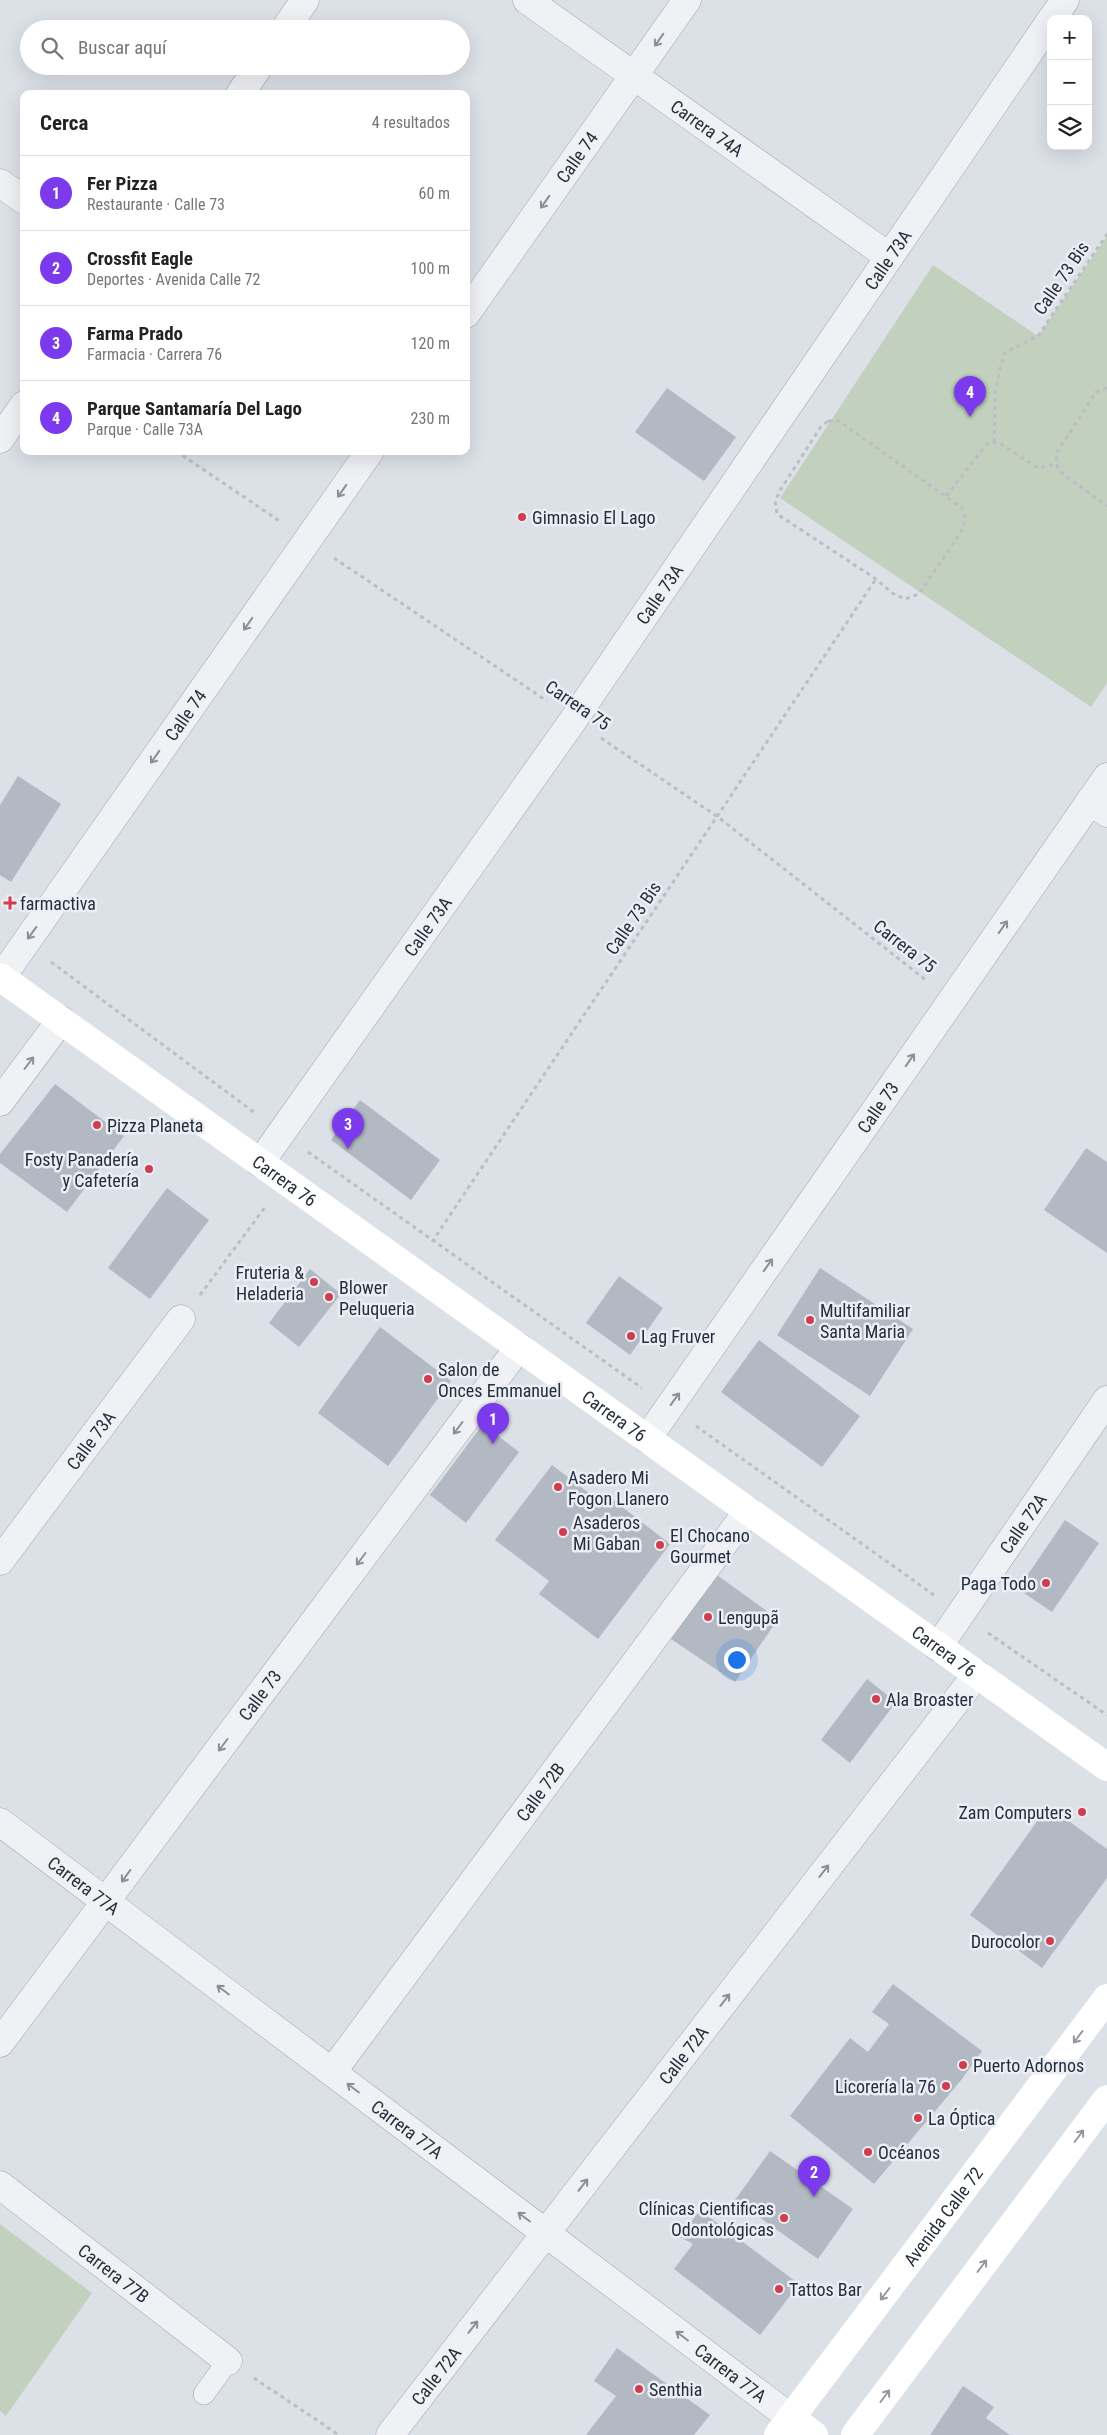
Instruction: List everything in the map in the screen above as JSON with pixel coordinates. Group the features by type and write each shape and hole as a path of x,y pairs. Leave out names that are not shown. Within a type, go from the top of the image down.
{"main road":[{"name":"Carrera 76","path":"0,977 1107,1767"},
{"name":"Avenida Calle 72","path":"785,2426 1107,1998"},
{"path":"855,2435 1107,2099"},
{"name":"Carrera 77A","path":"785,2426 814,2435"}],"street":[{"path":"291,20 305,0"},
{"name":"Carrera 74A","path":"527,0 634,74 888,256"},
{"name":"Calle 74","path":"470,308 686,0"},
{"name":"Calle 73A","path":"1054,15 1065,0"},
{"name":"Calle 73A","path":"260,1162 574,720 1047,25"},
{"path":"243,90 253,75"},
{"path":"0,183 20,197"},
{"path":"0,440 20,411"},
{"name":"Calle 74","path":"0,977 367,455"},
{"name":"Calle 73","path":"647,1439 952,1000 1099,807 1107,777"},
{"path":"0,1102 61,1020"},
{"name":"Calle 73A","path":"0,1561 181,1319"},
{"name":"Calle 73","path":"0,2043 519,1347"},
{"name":"Calle 72A","path":"938,1647 1107,1400"},
{"name":"Calle 72B","path":"332,2072 748,1511"},
{"name":"Calle 72A","path":"390,2435 977,1674"},
{"name":"Carrera 77A","path":"0,1822 546,2233 785,2426"},
{"name":"Carrera 77B","path":"0,2185 228,2361"}],"lane":[{"path":"204,2394 228,2361"}],"path":[{"name":"Calle 73 Bis","path":"994,442 995,392 1004,353 1038,336 1107,234"},
{"path":"1107,388 1096,392 1057,452 1056,464 1063,474 1107,506"},
{"path":"828,421 839,421 946,496 962,508 966,519 961,532 919,594 905,599 892,593 876,579 777,514 775,501 820,428 828,421"},
{"path":"946,496 987,444 994,442 1001,444 1038,468 1056,464"},
{"name":"Carrera 75","path":"182,455 718,817 952,1000"},
{"name":"Calle 73 Bis","path":"412,1272 876,579"},
{"path":"26,942 108,1006 281,1133 961,1614 1107,1715"},
{"path":"181,1319 268,1204"},
{"path":"228,2361 338,2435"}],"green space":[{"path":"1107,236 1107,683 1091,707 780,498 933,265 1038,336"},
{"path":"0,2224 92,2293 6,2416 0,2411"}],"building":[{"path":"667,388 736,437 704,481 635,432"},
{"path":"18,776 61,804 11,882 0,875 0,805"},
{"path":"55,1084 124,1136 67,1212 0,1163 0,1154"},
{"path":"360,1100 440,1160 411,1200 331,1140"},
{"path":"1086,1148 1107,1162 1107,1253 1044,1210"},
{"path":"167,1188 209,1220 150,1299 108,1268"},
{"path":"820,1268 913,1329 870,1396 777,1335"},
{"path":"310,1269 341,1294 299,1347 269,1323"},
{"path":"619,1276 663,1308 630,1355 586,1323"},
{"path":"380,1327 451,1381 388,1466 318,1413"},
{"path":"759,1340 860,1416 822,1467 721,1392"},
{"path":"483,1424 519,1452 466,1523 430,1495"},
{"path":"552,1465 606,1506 612,1499 670,1544 598,1639 539,1594 549,1581 495,1540"},
{"path":"1065,1520 1099,1543 1052,1612 1018,1589"},
{"name":"Lengupã","path":"710,1570 778,1619 735,1682 665,1635"},
{"path":"867,1679 896,1702 850,1763 821,1740"},
{"path":"1048,1806 1107,1849 1107,1878 1042,1968 970,1915"},
{"path":"893,1984 982,2051 962,2079 874,2184 790,2116 850,2038 868,2052 889,2024 872,2012"},
{"path":"770,2151 853,2209 818,2259 735,2200"},
{"path":"700,2210 799,2284 760,2335 674,2269 693,2244 680,2237"},
{"name":"Senthia","path":"617,2348 710,2415 694,2435 586,2435 616,2396 594,2381"},
{"path":"963,2386 994,2407 986,2418 1010,2435 930,2435"}],"place":[{"name":"Parque Santamaría Del Lago","path":"970,417"},
{"name":"Gimnasio El Lago","path":"522,517"},
{"name":"farmactiva","path":"10,903"},
{"name":"Pizza Planeta","path":"97,1125"},
{"name":"Farma Prado","path":"348,1149"},
{"name":"Fosty Panadería y Cafetería","path":"149,1169"},
{"name":"Fruteria & Heladeria","path":"314,1282"},
{"name":"Blower Peluqueria","path":"329,1297"},
{"name":"Multifamiliar Santa Maria","path":"810,1320"},
{"name":"Lag Fruver","path":"631,1336"},
{"name":"Salon de Onces Emmanuel","path":"428,1379"},
{"name":"Fer Pizza","path":"493,1444"},
{"name":"Asadero Mi Fogon Llanero","path":"558,1487"},
{"name":"Asaderos Mi Gaban","path":"563,1532"},
{"name":"El Chocano Gourmet","path":"660,1545"},
{"name":"Paga Todo","path":"1046,1583"},
{"name":"Lengupã","path":"708,1617"},
{"name":"Ala Broaster","path":"876,1699"},
{"name":"Zam Computers","path":"1082,1812"},
{"name":"Durocolor","path":"1050,1941"},
{"name":"Puerto Adornos","path":"963,2065"},
{"name":"Licorería la 76","path":"946,2086"},
{"name":"La Óptica","path":"918,2118"},
{"name":"Océanos","path":"868,2152"},
{"name":"Crossfit Eagle","path":"814,2197"},
{"name":"Clínicas Cientificas Odontológicas","path":"784,2218"},
{"name":"Tattos Bar","path":"779,2289"},
{"name":"Senthia","path":"639,2389"}]}
